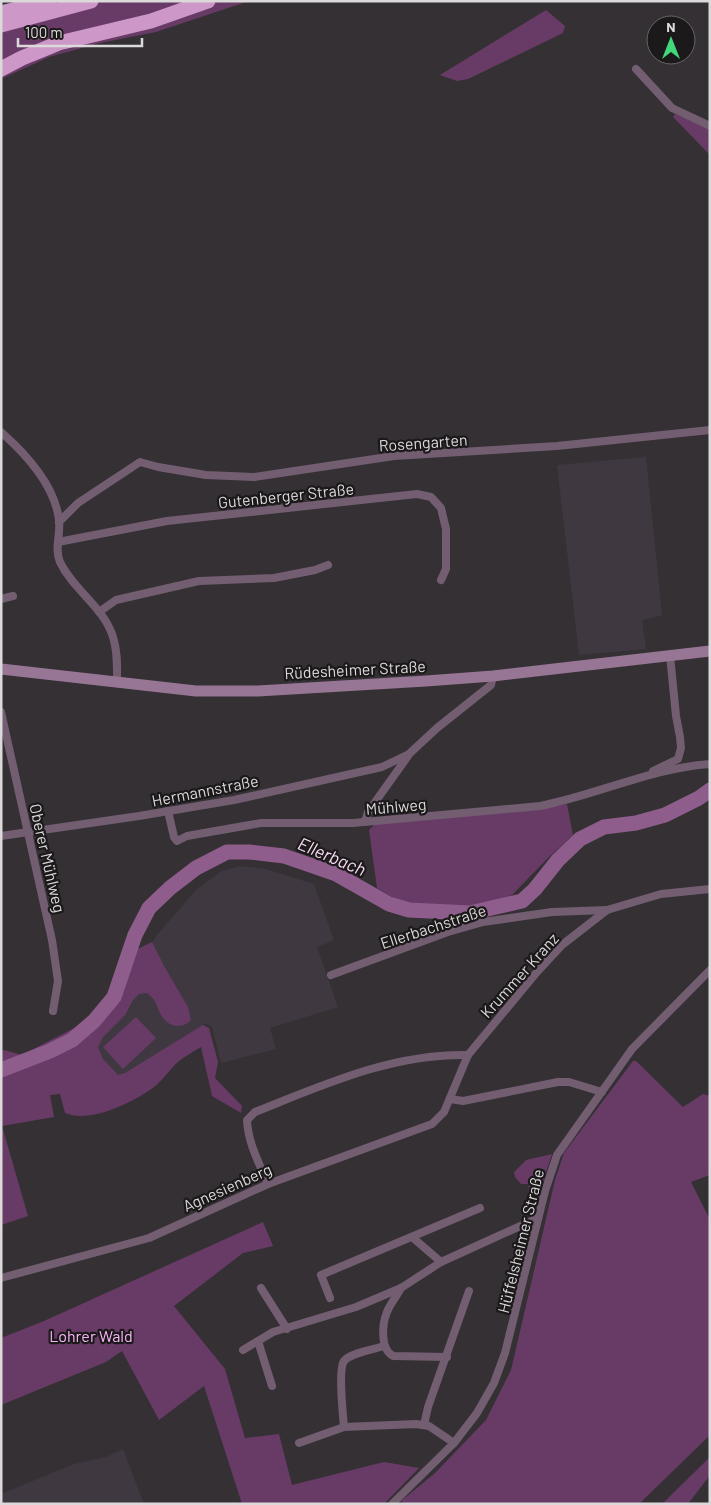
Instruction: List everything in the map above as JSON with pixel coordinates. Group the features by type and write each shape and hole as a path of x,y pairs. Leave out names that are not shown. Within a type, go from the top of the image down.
{"highway":[{"path":"1,25 49,1"},
{"path":"1,13 29,12 90,1"},
{"path":"1,69 59,43 150,22 208,1"}],"street":[{"path":"636,69 672,108 710,126"},
{"name":"Rosengarten","path":"59,522 78,503 140,462 206,475 254,477 394,456 557,446 710,430"},
{"path":"1,432 21,450 38,470 52,499 59,522 58,555 63,566 108,626 113,637 117,683"},
{"name":"Gutenberger Straße","path":"58,542 168,521 417,494 431,497 443,514 446,529 446,569 441,580"},
{"path":"99,612 116,600 199,581 274,578 315,570 328,565"},
{"path":"1,599 13,596"},
{"name":"Rüdesheimer Straße","path":"1,669 196,691 258,690 426,682 710,651"},
{"name":"Mühlweg","path":"647,775 678,759 681,748 670,655"},
{"name":"Hermannstraße","path":"364,822 368,812 409,754 437,728 491,686 493,676"},
{"name":"Oberer Mühlweg","path":"1,712 52,940 58,975 58,987 53,1011"},
{"name":"Hermannstraße","path":"1,836 234,800 382,767 409,754"},
{"name":"Mühlweg","path":"168,811 174,838 177,841 187,836 261,823 364,822 540,806 567,801 647,775 710,764"},
{"name":"Krummer Kranz","path":"468,1055 549,958 576,933 607,910 661,894 710,888"},
{"name":"Ellerbachstraße","path":"331,975 448,932 483,922 552,912 607,910"},
{"name":"Hüffelsheimer Straße","path":"392,1504 454,1443 482,1405 500,1369 515,1317 545,1191 557,1155 632,1049 710,970"},
{"path":"268,1184 247,1130 247,1120 255,1112 346,1076 380,1066 412,1058 448,1054 468,1055"},
{"name":"Agnesienberg","path":"1,1278 149,1238 302,1170 425,1128 444,1112 468,1055"},
{"path":"450,1099 463,1101 558,1082 574,1083 602,1092"},
{"path":"330,1298 322,1275 480,1208"},
{"path":"243,1350 273,1332 356,1307 401,1288 441,1262 538,1218"},
{"path":"412,1237 441,1262"},
{"path":"261,1288 287,1329"},
{"path":"401,1288 386,1314 384,1346 387,1352 392,1356 447,1357"},
{"path":"424,1425 428,1407 469,1291"},
{"path":"258,1341 272,1386"},
{"path":"344,1427 343,1363 353,1355 384,1346"},
{"path":"299,1443 344,1427 424,1425 454,1443"}],"shaded area":[{"path":"646,457 662,615 642,620 646,649 579,655 557,465"},
{"path":"240,866 266,869 314,884 334,940 317,947 338,1007 270,1028 276,1049 221,1063 212,1027 205,1023 117,1103 69,1047 124,988 157,935 196,890 220,872"},
{"path":"123,1449 144,1504 1,1504 1,1494 74,1464 106,1457"}],"green space":[{"path":"101,1 197,1 1,64 1,29"},
{"path":"219,1 249,1 156,32 100,43 49,57 1,79 1,75 44,56 201,10"},
{"path":"546,10 565,26 563,33 468,79 457,81 440,75"},
{"path":"675,114 710,129 710,155 673,117"},
{"path":"567,804 573,835 512,895 487,903 453,909 399,901 377,888 369,830 375,824 533,810"},
{"path":"152,942 188,1007 191,1020 181,1026 170,1024 161,1016 156,1002 151,996 147,993 139,994 133,1000 125,1015 103,1037 98,1047 103,1059 118,1075 125,1073 203,1025 209,1028 218,1062 215,1078 242,1106 241,1113 212,1096 201,1047 178,1062 154,1087 145,1093 124,1105 99,1114 75,1116 65,1113 60,1094 50,1095 54,1117 2,1126 28,1216 1,1225 1,1051 4,1050 22,1055 82,1024 108,997 116,985 121,957"},
{"path":"136,1017 156,1038 123,1069 103,1047"},
{"path":"633,1061 636,1061 683,1107 703,1094 710,1096 710,1175 691,1182 710,1220 710,1435 639,1504 405,1504 401,1501 435,1473 486,1420 511,1370 555,1180 564,1153"},
{"path":"552,1154 539,1194 528,1193 529,1184 521,1184 515,1177 514,1172 526,1160"},
{"name":"Lohrer Wald","path":"263,1222 273,1246 243,1253 174,1306 225,1369 245,1438 279,1434 292,1485 384,1462 419,1468 384,1504 242,1504 204,1386 159,1420 122,1351 106,1362 1,1405 1,1338 44,1321"},
{"path":"710,1457 710,1475 688,1504 662,1504"}],"waterway":[{"name":"Ellerbach","path":"1,1070 50,1051 72,1040 94,1021 114,997 135,935 149,908 170,888 196,868 227,852 249,852 284,856 336,874 389,904 409,910 470,913 522,901 535,889 558,860 580,839 604,827 636,823 665,815 699,798 710,790"}]}
